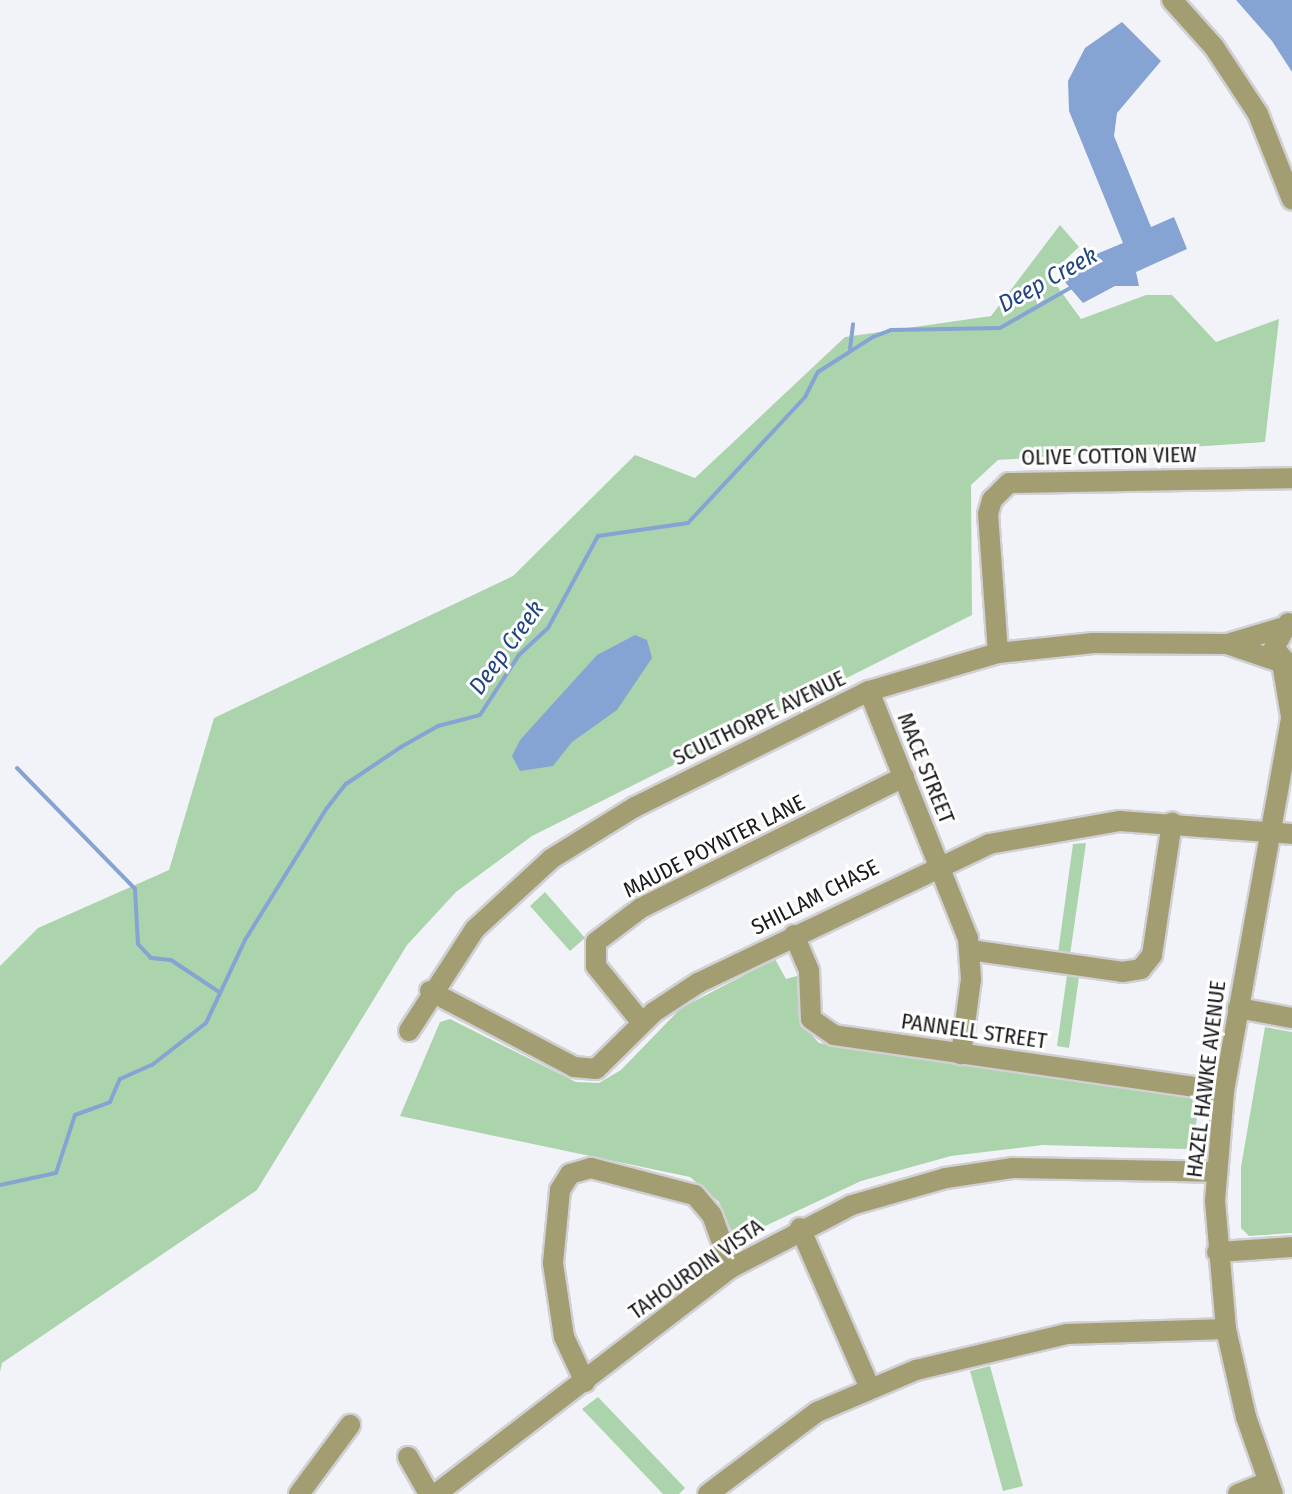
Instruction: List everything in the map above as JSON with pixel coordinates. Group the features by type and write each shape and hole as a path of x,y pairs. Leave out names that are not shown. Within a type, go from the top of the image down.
{"street":[{"path":"1172,0 1214,47 1258,114 1292,200"},
{"name":"OLIVE COTTON VIEW","path":"998,653 988,514 992,500 1009,483 1292,478"},
{"name":"SCULTHORPE AVENUE","path":"1227,644 1288,620"},
{"name":"HAZEL HAWKE AVENUE","path":"1270,1488 1226,1329 1217,1252 1216,1172 1224,1091 1291,714 1285,665 1274,648 1288,620"},
{"name":"SCULTHORPE AVENUE","path":"409,1031 430,991 489,913 571,844 869,691 998,653 1093,643 1227,644 1285,665"},
{"name":"MACE STREET","path":"869,691 940,863 970,950"},
{"name":"MAUDE POYNTER LANE","path":"642,1023 596,966 596,942 641,908 904,777"},
{"path":"961,1054 970,950 1122,972 1141,969 1152,955 1172,823"},
{"name":"SHILLAM CHASE","path":"430,991 585,1070 604,1066 642,1023 698,983 940,863 1037,832 1172,823 1292,834"},
{"name":"PANNELL STREET","path":"794,935 809,971 808,1010 820,1030 961,1054 1224,1091"},
{"path":"1238,1008 1292,1018"},
{"name":"TAHOURDIN VISTA","path":"436,1494 731,1268 800,1228 898,1190 981,1171 1055,1165 1216,1172"},
{"path":"585,1382 564,1337 553,1263 558,1199 570,1174 591,1168 695,1195 712,1215 731,1268"},
{"path":"800,1228 869,1386"},
{"path":"1217,1252 1292,1247"},
{"path":"708,1494 793,1428 869,1386 1018,1341 1120,1330 1226,1329"},
{"path":"299,1494 350,1425"},
{"path":"408,1457 429,1494"},
{"path":"1238,1494 1270,1488"}],"green space":[{"path":"1060,225 1079,247 1049,275 1081,319 1146,295 1172,295 1216,342 1279,319 1265,442 998,460 971,485 972,615 532,836 456,892 407,945 257,1190 2,1363 0,1372 0,966 38,928 169,870 214,718 513,576 635,455 695,478 845,337 991,316"},
{"path":"1086,843 1070,955 1058,953 1073,844"},
{"path":"545,892 585,938 570,951 530,906"},
{"path":"775,959 786,979 797,976 799,1021 819,1043 1199,1099 1194,1142 1186,1149 1043,1145 951,1156 861,1181 744,1236 732,1232 719,1202 690,1177 400,1116 440,1022 450,1019 576,1082 599,1083 621,1070 681,1008"},
{"path":"1067,975 1079,977 1069,1048 1057,1046"},
{"path":"1265,1027 1292,1032 1292,1233 1249,1236 1241,1228 1241,1167"},
{"path":"990,1366 1023,1486 1003,1491 970,1371"},
{"path":"598,1397 685,1488 679,1494 663,1494 582,1409"}],"water":[{"path":"1236,0 1292,0 1292,72 1272,41"},
{"path":"1122,22 1161,61 1117,113 1114,136 1151,227 1174,217 1187,249 1136,272 1139,286 1115,286 1083,303 1065,282 1087,258 1123,243 1069,111 1068,81 1085,48"},
{"path":"635,635 647,640 652,658 617,710 572,742 553,766 520,771 512,756 520,740 597,655"}],"waterway":[{"name":"Deep Creek","path":"0,1185 56,1173 75,1115 110,1102 120,1079 152,1065 206,1023 245,940 327,808 346,784 438,726 480,715 519,655 548,628 598,536 688,523 805,397 818,372 873,337 891,330 1000,328 1072,287"},
{"path":"850,349 853,324"},
{"path":"17,768 135,889 138,944 151,958 171,960 219,992"}]}
